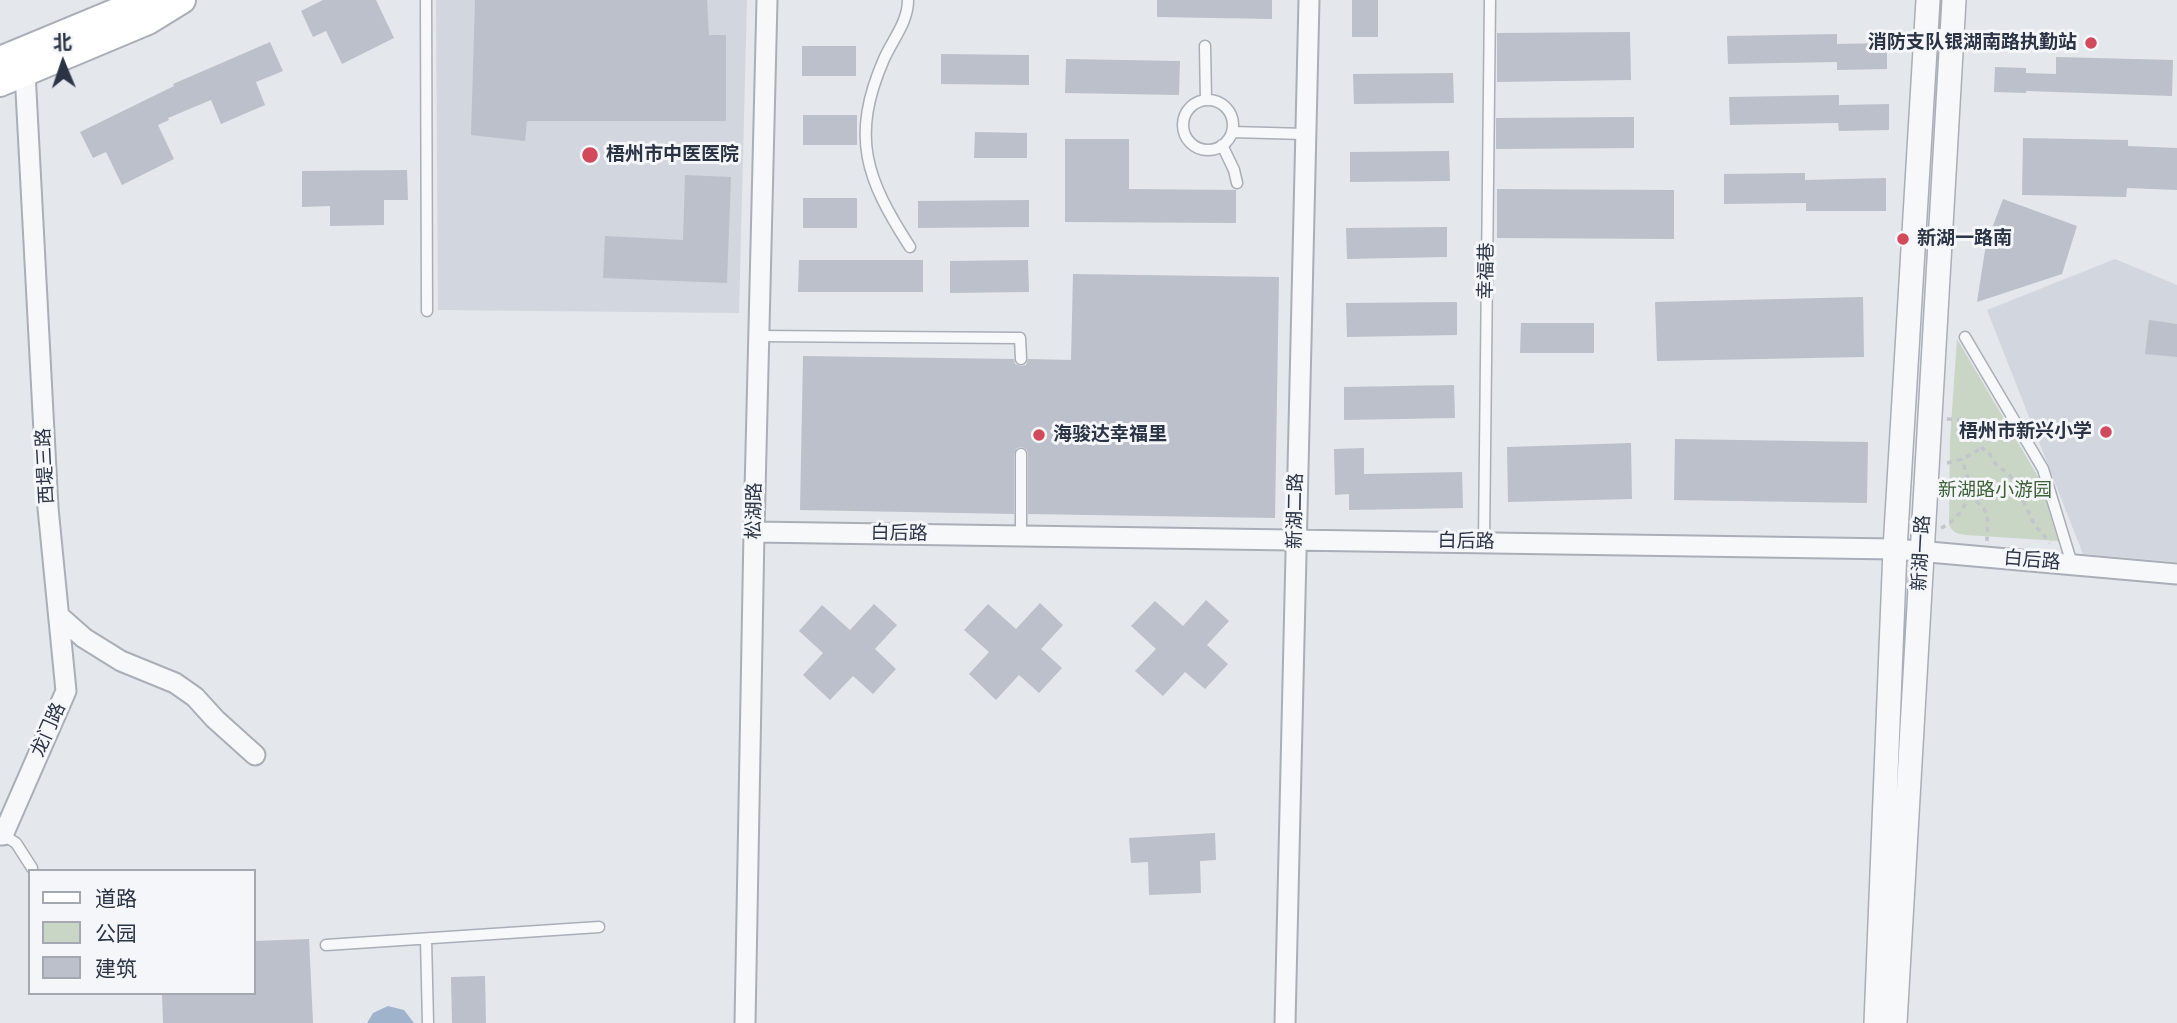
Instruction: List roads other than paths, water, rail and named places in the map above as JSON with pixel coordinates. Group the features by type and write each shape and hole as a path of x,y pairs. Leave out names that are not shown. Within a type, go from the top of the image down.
{"main road":[{"path":"0,83 12,59 145,0"},
{"path":"12,59 148,21 182,0"}],"street":[{"name":"松湖路","path":"745,1023 767,0"},
{"name":"新湖二路","path":"1285,1023 1309,0"},
{"name":"新湖一路","path":"1876,1023 1895,549 1928,0"},
{"name":"新湖一路","path":"1895,1023 1954,0"},
{"name":"西堤三路","path":"12,59 59,616"},
{"name":"白后路","path":"754,532 1895,549 1923,544 1986,557 2070,558 2177,574"},
{"path":"59,616 84,638 121,661 175,682 195,697 255,755"},
{"name":"龙门路","path":"1,835 66,691 59,616"}],"lane":[{"path":"426,0 427,311"},
{"path":"908,0 908,14 892,41 876,80 866,134 870,173 910,247"},
{"name":"幸福巷","path":"1484,542 1490,0"},
{"path":"1205,46 1206,100"},
{"path":"1206,100 1214,100 1227,109 1233,124 1232,132 1222,145 1206,149 1191,143 1183,129 1186,113 1191,106 1206,100"},
{"path":"1232,132 1305,134"},
{"path":"1222,145 1237,183"},
{"path":"759,336 1020,338 1021,359"},
{"path":"1965,337 2043,469 2070,558"},
{"path":"1021,454 1021,536"},
{"path":"1,835 16,843 32,868"},
{"path":"326,945 599,928"},
{"path":"426,940 428,1023"}],"water":[{"path":"388,1006 404,1010 414,1023 367,1023 373,1013"}],"place":[{"name":"消防支队银湖南路执勤站","path":"2091,43"},
{"name":"梧州市中医医院","path":"590,155"},
{"name":"新湖一路南","path":"1903,239"},
{"name":"梧州市新兴小学","path":"2106,432"},
{"name":"海骏达幸福里","path":"1039,435"}],"park label":[{"name":"新湖路小游园","path":"1995,491"}]}
